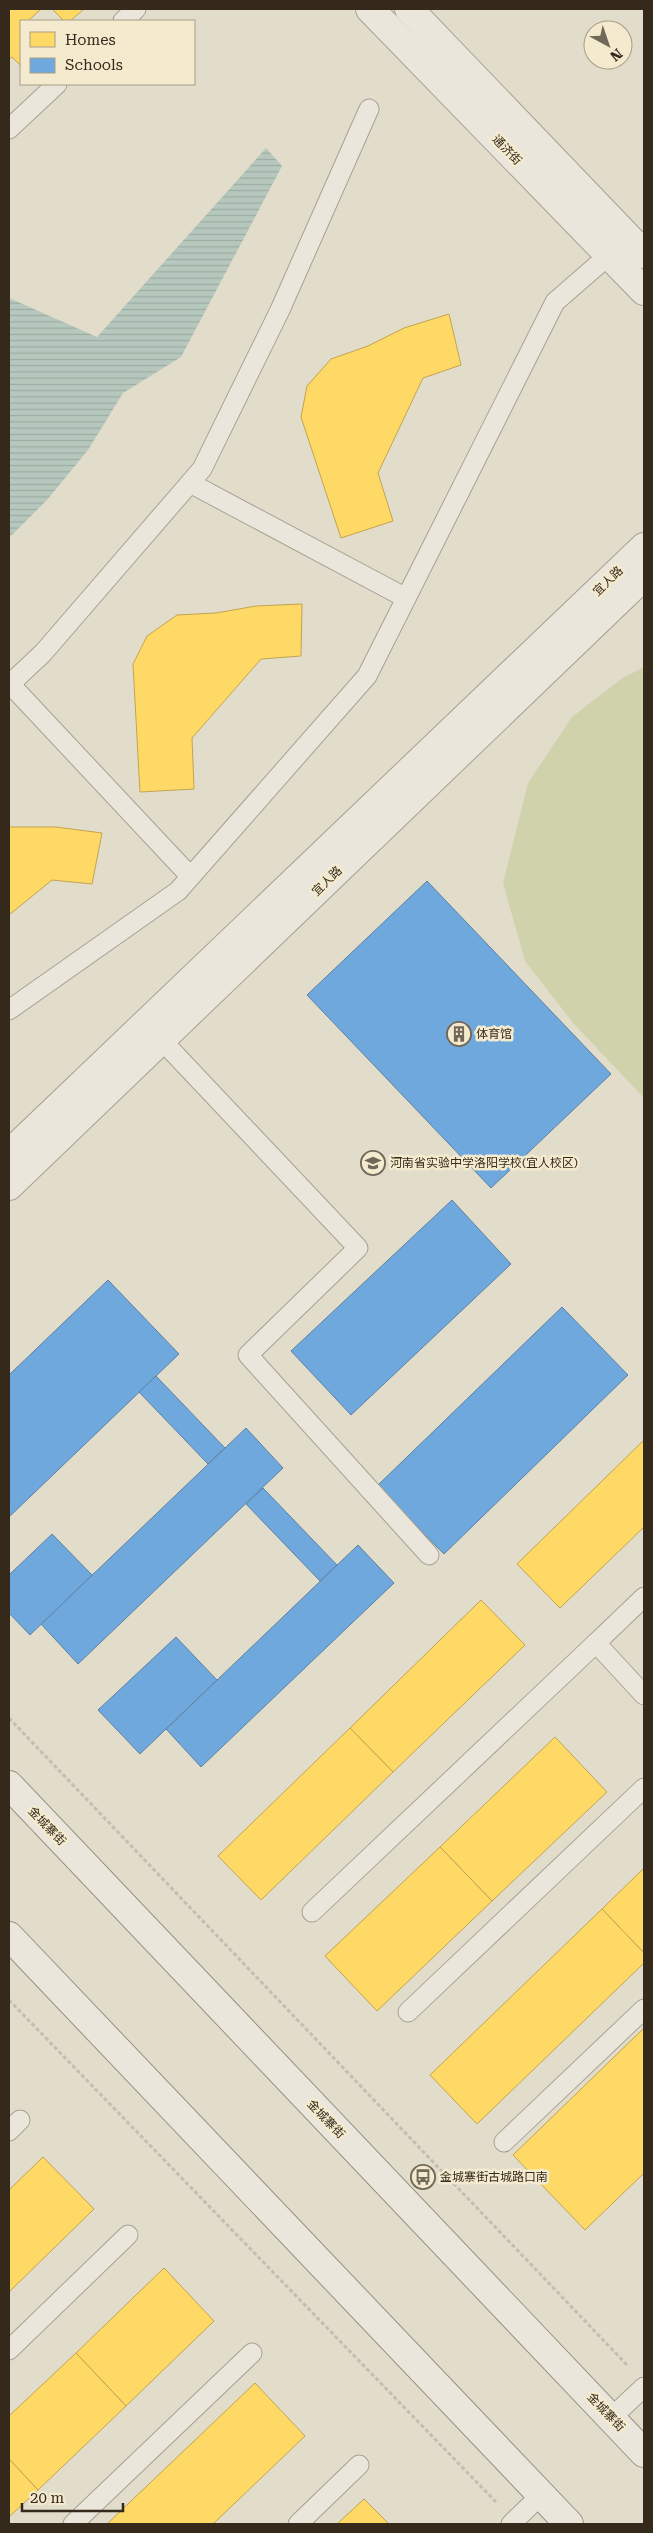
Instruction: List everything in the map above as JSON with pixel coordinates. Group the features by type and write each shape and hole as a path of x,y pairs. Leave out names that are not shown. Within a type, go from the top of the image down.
{"street":[{"name":"通济街","path":"370,9 628,249"},
{"name":"通济街","path":"408,9 628,249 644,291"},
{"name":"宜人路","path":"9,1186 154,1032 644,547"},
{"name":"宜人路","path":"9,1154 154,1032 644,576"},
{"name":"金城寨街","path":"9,1786 644,2453"},
{"path":"9,1936 569,2524"}],"lane":[{"path":"124,20 136,9"},
{"path":"9,130 56,85"},
{"path":"190,876 9,685 43,653 202,469 280,310 369,109"},
{"path":"9,1010 178,891 367,676 555,302 628,249"},
{"path":"190,483 406,598"},
{"path":"154,1032 358,1248 248,1355 429,1555"},
{"path":"312,1912 644,1597"},
{"path":"596,1643 644,1695"},
{"path":"408,2012 644,1788"},
{"path":"504,2142 644,2009"},
{"path":"9,2350 128,2235"},
{"path":"73,2524 252,2353"},
{"path":"611,2418 644,2386"},
{"path":"298,2524 359,2465"},
{"path":"513,2523 541,2495"}],"path":[{"path":"9,1718 630,2368"},
{"path":"9,2000 513,2523"}],"green space":[{"path":"644,667 644,1098 574,1024 525,961 503,883 528,783 572,717 621,679"}],"shaded area":[{"path":"266,148 282,166 181,357 123,393 88,450 47,500 12,535 9,535 9,298 97,337"}],"building: Homes":[{"path":"9,9 41,9 29,20 20,20 20,65 12,57 9,59"},
{"path":"52,9 84,9 71,20 63,20"},
{"path":"449,314 461,365 423,378 378,473 393,521 341,538 301,417 307,386 331,359 368,346 404,328"},
{"path":"302,604 301,656 261,659 192,738 194,789 140,792 133,664 147,636 177,615 216,613 256,606"},
{"path":"9,827 56,827 102,833 92,884 52,880 9,915"},
{"path":"644,1440 644,1527 560,1608 517,1564"},
{"path":"481,1600 525,1645 393,1772 350,1728"},
{"path":"350,1728 393,1772 261,1900 218,1856"},
{"path":"555,1737 607,1792 492,1901 440,1847"},
{"path":"440,1847 492,1901 377,2011 325,1956"},
{"path":"644,1868 644,1953 602,1909"},
{"path":"602,1909 644,1953 644,1963 477,2124 430,2075"},
{"path":"644,2028 644,2173 585,2230 513,2155"},
{"path":"43,2157 94,2209 9,2292 9,2190"},
{"path":"164,2268 214,2321 126,2406 76,2353"},
{"path":"76,2353 126,2406 38,2490 9,2459 9,2416"},
{"path":"255,2383 305,2436 213,2524 107,2524"},
{"path":"9,2459 38,2490 9,2517"},
{"path":"364,2499 389,2524 337,2524"}],"building: Schools":[{"name":"体育馆","path":"427,881 611,1074 491,1188 307,995"},
{"path":"452,1200 511,1264 351,1415 291,1351"},
{"path":"108,1280 179,1354 9,1517 9,1375"},
{"path":"562,1307 628,1375 444,1554 377,1486"},
{"path":"156,1376 225,1448 208,1464 139,1392"},
{"path":"246,1428 283,1468 78,1664 41,1624"},
{"path":"263,1488 337,1565 320,1581 246,1504"},
{"path":"52,1534 92,1575 30,1635 9,1613 9,1575"},
{"path":"358,1545 394,1583 201,1767 166,1729"},
{"path":"176,1637 217,1680 140,1754 98,1710"}],"place":[{"name":"体育馆","path":"459,1034"},
{"name":"河南省实验中学洛阳学校(宜人校区)","path":"373,1163"},
{"name":"金城寨街古城路口南","path":"423,2177"}]}
